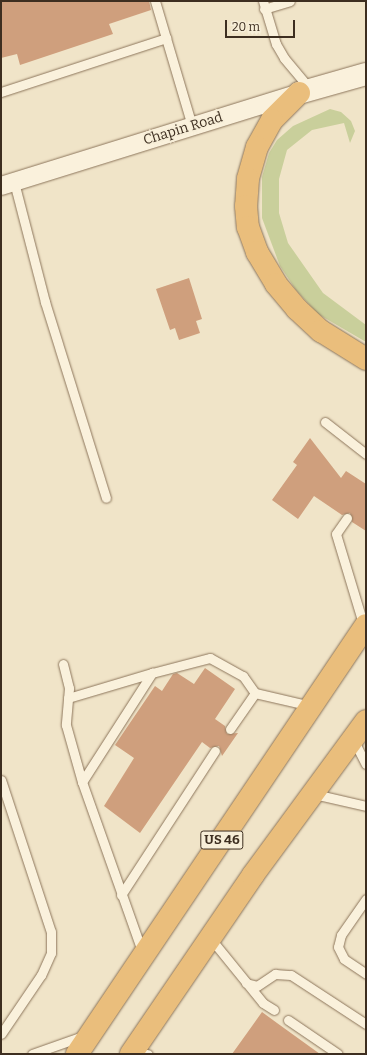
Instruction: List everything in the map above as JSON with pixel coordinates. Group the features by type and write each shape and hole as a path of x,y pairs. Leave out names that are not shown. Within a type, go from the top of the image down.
{"highway":[{"path":"305,92 272,120 257,148 248,179 246,206 248,227 257,252 276,284 297,309 321,331 366,359"},
{"name":"US 46","path":"77,1054 365,627"},
{"path":"137,1053 210,938 366,721"}],"main road":[{"name":"Chapin Road","path":"305,92 366,74"}],"street":[{"name":"Chapin Road","path":"8,184 305,92"}],"lane":[{"path":"155,1 192,126"},
{"path":"290,1 263,5 276,44 305,92"},
{"path":"1,92 166,38"},
{"path":"8,184 106,498"},
{"path":"325,422 366,454"},
{"path":"347,518 336,534 365,627"},
{"path":"68,698 152,673 210,658 243,676 255,694 312,706"},
{"path":"63,664 69,688 66,725 82,782 143,956"},
{"path":"82,782 152,673"},
{"path":"230,729 255,694"},
{"path":"353,739 366,764"},
{"path":"121,895 215,751"},
{"path":"1,780 51,932 51,953 41,975 1,1034"},
{"path":"314,794 366,806"},
{"path":"366,899 341,935 338,947 344,959 366,974"},
{"path":"210,938 263,1003 274,1010"},
{"path":"246,983 257,986 275,974 292,975 366,1024"},
{"path":"288,1020 338,1054"},
{"path":"32,1054 91,1034"}],"green space":[{"path":"330,109 341,112 351,121 355,131 350,143 344,123 312,130 287,150 279,179 279,213 288,243 323,293 366,325 366,342 318,314 296,290 280,266 262,218 262,177 269,153 277,140 293,126"}],"building":[{"path":"1,1 149,1 151,10 109,24 113,34 20,65 17,54 1,58"},
{"path":"189,278 202,319 196,321 200,333 179,340 175,328 170,330 156,289"},
{"path":"310,438 341,478 346,471 366,484 366,531 352,522 350,513 342,515 314,496 298,519 272,500 297,465 293,462"},
{"path":"205,668 235,689 215,719 225,726 227,734 238,733 222,756 219,746 210,748 202,742 140,833 104,806 134,758 115,745 155,686 162,691 173,674 177,673 194,684"},
{"path":"262,1012 277,1023 320,1054 232,1054"}]}
